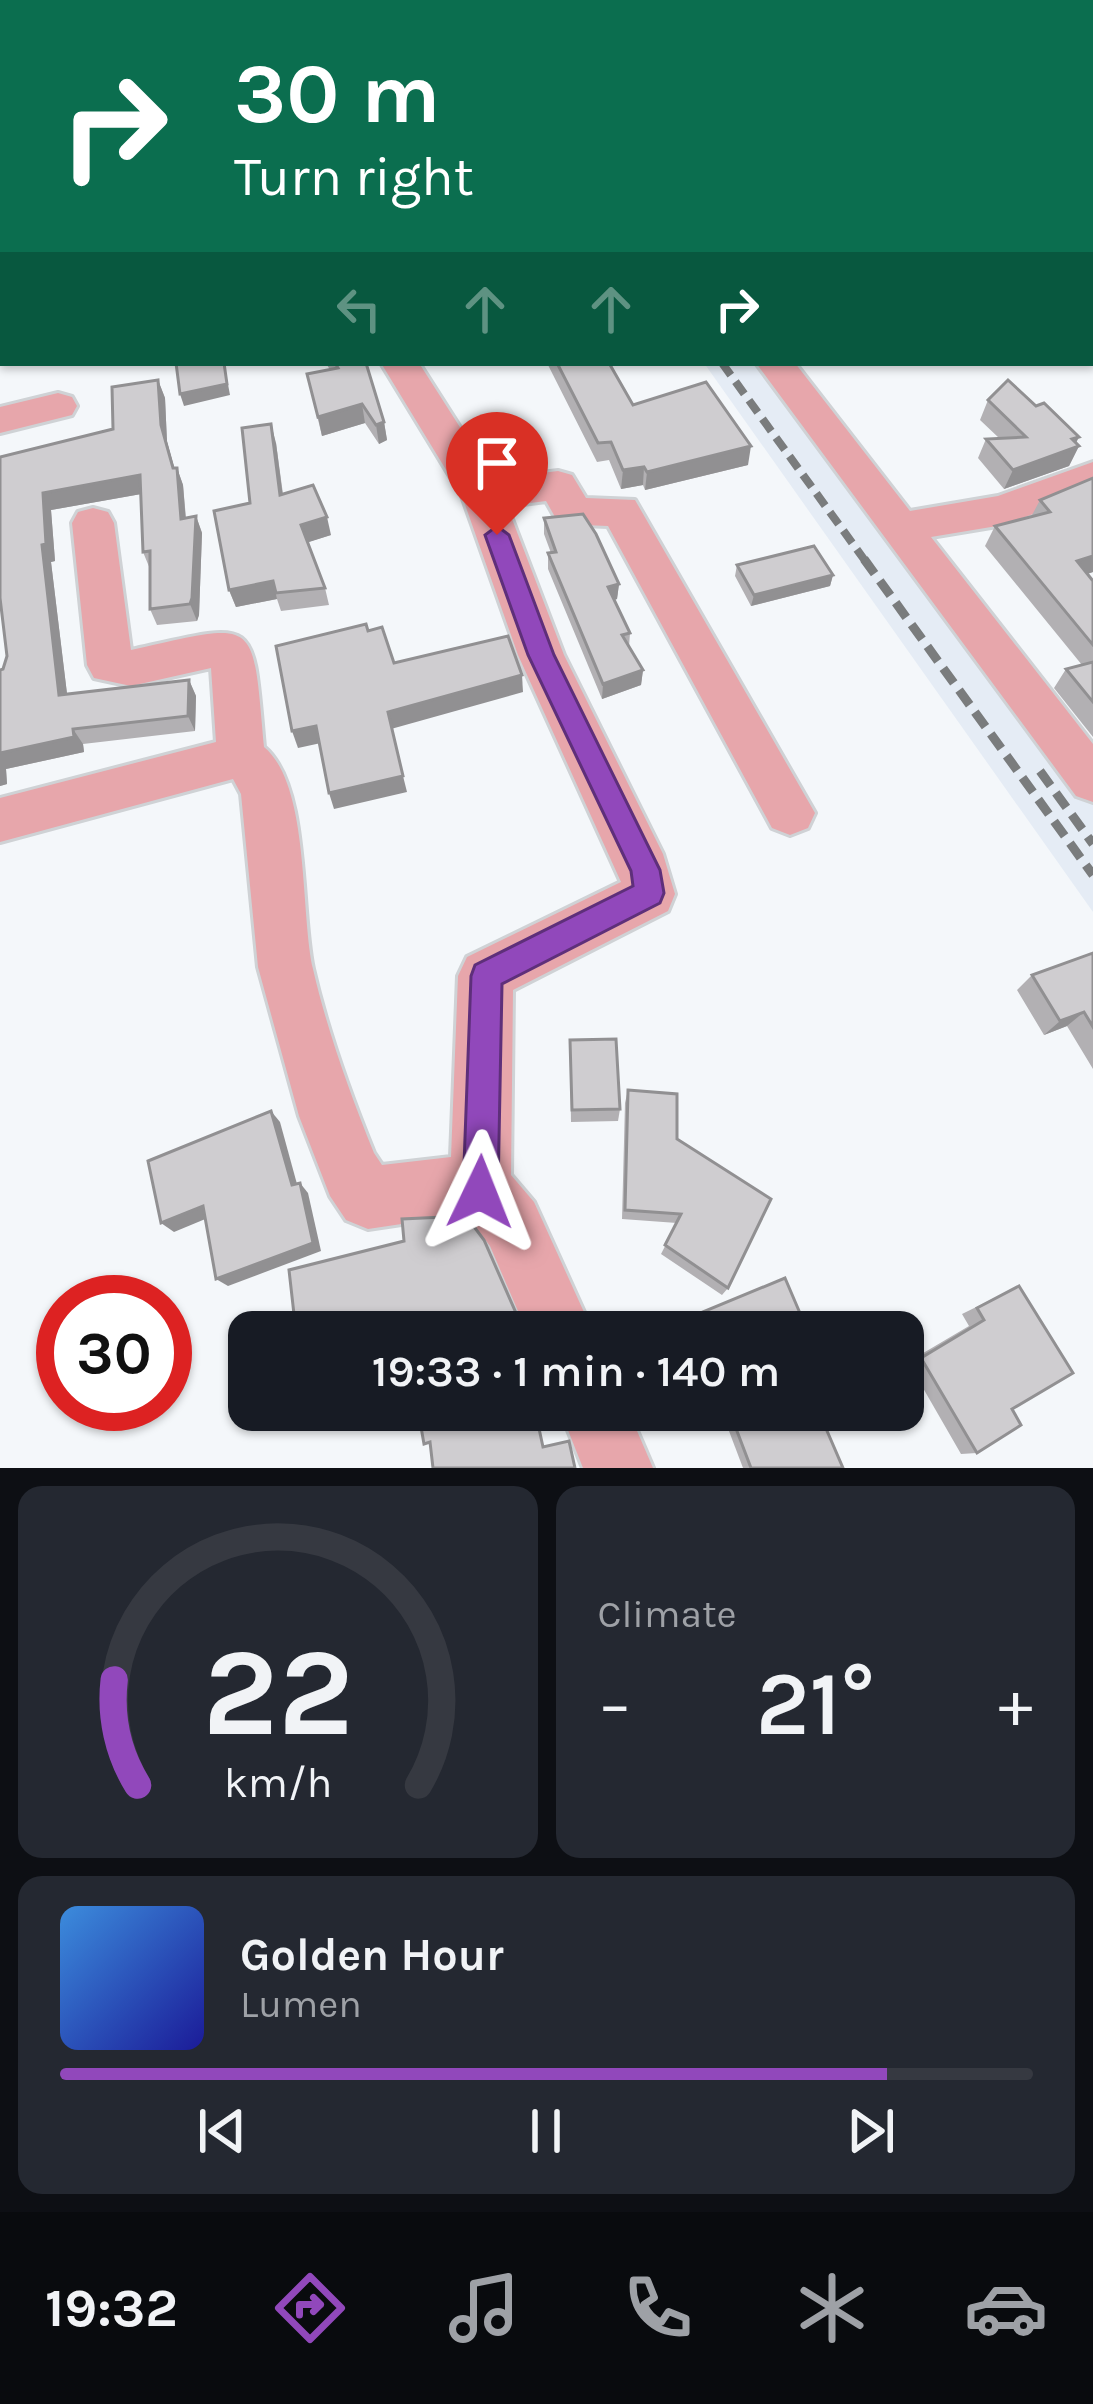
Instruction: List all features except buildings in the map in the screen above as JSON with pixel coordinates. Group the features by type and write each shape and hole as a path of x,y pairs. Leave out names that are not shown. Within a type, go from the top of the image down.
{"street":[{"path":"402,366 482,495 541,655 646,870 649,893 486,976 480,1192"},
{"path":"777,366 1093,781"},
{"path":"0,420 58,406"},
{"path":"898,528 1004,510 1093,476"},
{"path":"482,495 558,485 574,513 620,511 790,813"},
{"path":"93,524 110,665 131,668 223,647 233,656 241,756 256,769 266,794 285,967 329,1116 352,1174 368,1198 440,1188 480,1192 503,1205 551,1311"},
{"path":"0,820 241,756"},
{"path":"603,1431 618,1468"}],"shaded area":[{"path":"706,366 770,366 1093,794 1093,912"}],"railway":[{"path":"724,366 866,562"},
{"path":"864,559 1093,875"},
{"path":"1040,771 1093,844"}],"route":[{"path":"480,1192 486,976 649,893 646,870 541,655 497,535"}]}
